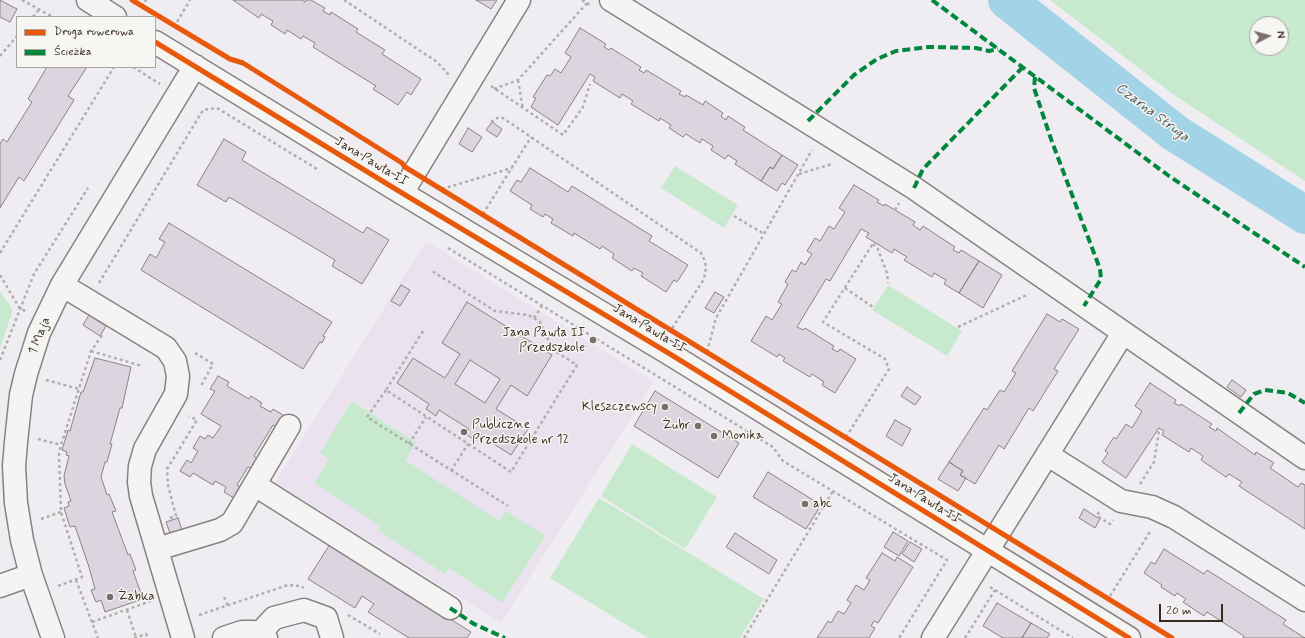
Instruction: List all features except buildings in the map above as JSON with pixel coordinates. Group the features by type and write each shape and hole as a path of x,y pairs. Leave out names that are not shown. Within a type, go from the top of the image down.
{"street":[{"path":"88,0 113,16"},
{"path":"402,193 519,0"},
{"path":"611,0 914,188 1305,458"},
{"name":"Jana Pawła II","path":"158,44 670,354 1129,638"},
{"name":"1 Maja","path":"52,638 31,575 22,540 16,503 14,466 21,395 32,354 62,285 195,66"},
{"path":"62,285 166,348 175,360 178,376 176,394 145,449 140,466 139,482 141,496 183,638"},
{"path":"933,638 1123,333"},
{"path":"156,549 220,530 232,523 289,426"},
{"path":"1048,455 1121,501 1152,507 1174,517 1305,600"},
{"path":"254,485 450,608"},
{"path":"0,586 31,575"},
{"path":"224,638 242,632 253,632 262,636 274,618 304,610 326,618 332,638"}],"path":[{"path":"22,0 40,8 52,16"},
{"path":"141,6 144,0 148,0"},
{"path":"158,44 190,0"},
{"path":"344,0 437,62 450,78"},
{"path":"494,89 518,80 587,3"},
{"path":"34,16 40,8"},
{"path":"0,56 16,37"},
{"path":"0,253 113,68"},
{"path":"135,68 164,86"},
{"path":"518,80 523,109"},
{"path":"488,81 494,89 563,135 583,107 590,84"},
{"path":"88,301 203,110 217,108 318,170"},
{"path":"491,122 499,117 503,118 701,253 706,268 704,279 671,331"},
{"path":"483,214 531,137"},
{"path":"707,352 716,318 813,148"},
{"path":"798,174 839,162"},
{"path":"442,189 512,168"},
{"path":"0,360 34,274 88,188"},
{"path":"734,216 764,234"},
{"path":"846,437 889,369 885,359 823,322 873,243 877,247 887,272 888,282"},
{"path":"447,247 773,447 783,461 1073,638"},
{"path":"386,390 511,472 577,365 553,350 540,322 534,318 528,315 495,311 432,271"},
{"path":"0,275 20,308 46,319"},
{"path":"845,288 873,307"},
{"path":"958,326 1030,293"},
{"path":"534,318 542,306"},
{"path":"423,331 367,417 508,506"},
{"path":"55,588 82,577 61,512 59,454 91,351 105,332"},
{"path":"91,351 142,366"},
{"path":"193,387 196,382 202,384 214,364 194,352"},
{"path":"39,378 79,389"},
{"path":"165,519 176,516 168,485 167,469 197,420 186,414"},
{"path":"409,444 426,417"},
{"path":"1138,488 1154,462 1159,431"},
{"path":"38,439 61,445"},
{"path":"451,470 468,444"},
{"path":"744,638 833,491"},
{"path":"39,520 61,512"},
{"path":"1096,618 1152,528"},
{"path":"899,638 947,560"},
{"path":"76,580 98,638"},
{"path":"194,616 288,586 300,586 307,590"},
{"path":"965,638 995,590"},
{"path":"92,622 170,594"},
{"path":"224,597 228,606"},
{"path":"127,610 135,638 146,634 148,638"},
{"path":"347,614 380,634"}],"shaded area":[{"name":"Publiczne Przedszkole nr 12","path":"426,241 654,382 501,623 275,482"}],"green space":[{"path":"1050,0 1305,0 1305,181 1174,95"},
{"path":"675,166 738,205 724,228 661,188"},
{"path":"888,285 962,331 947,356 872,310"},
{"path":"0,291 13,310 0,349"},
{"path":"352,401 416,443 405,460 499,521 506,511 545,536 502,603 449,568 445,574 378,530 381,526 314,483 329,459 320,453"},
{"path":"632,444 717,497 685,549 601,496"},
{"path":"599,498 764,599 740,638 648,638 550,578"}],"waterway":[{"name":"Czarna Struga","path":"1007,0 1175,133 1305,215"}],"marked path":[{"path":"932,0 1169,176 1305,267"},
{"path":"808,121 854,75 877,59 896,51 929,47 976,48 989,51 998,49"},
{"path":"914,188 923,169 1023,67"},
{"path":"1035,77 1034,88 1051,139 1100,269 1101,279 1084,306"},
{"path":"1239,413 1254,394 1265,390 1288,393 1305,403"},
{"path":"450,608 474,624 505,638"}],"cycle path":[{"path":"132,0 230,59 243,63 402,163 405,167 1172,638"},
{"path":"156,43 670,354 1129,638"}],"place":[{"name":"Jana Pawła II Przedszkole","path":"593,340"},
{"name":"Kleszczewscy","path":"665,407"},
{"name":"Żubr","path":"698,426"},
{"name":"Publiczne Przedszkole nr 12","path":"464,432"},
{"name":"Monika","path":"714,436"},
{"name":"abc","path":"805,504"},
{"name":"Żabka","path":"110,597"}]}
